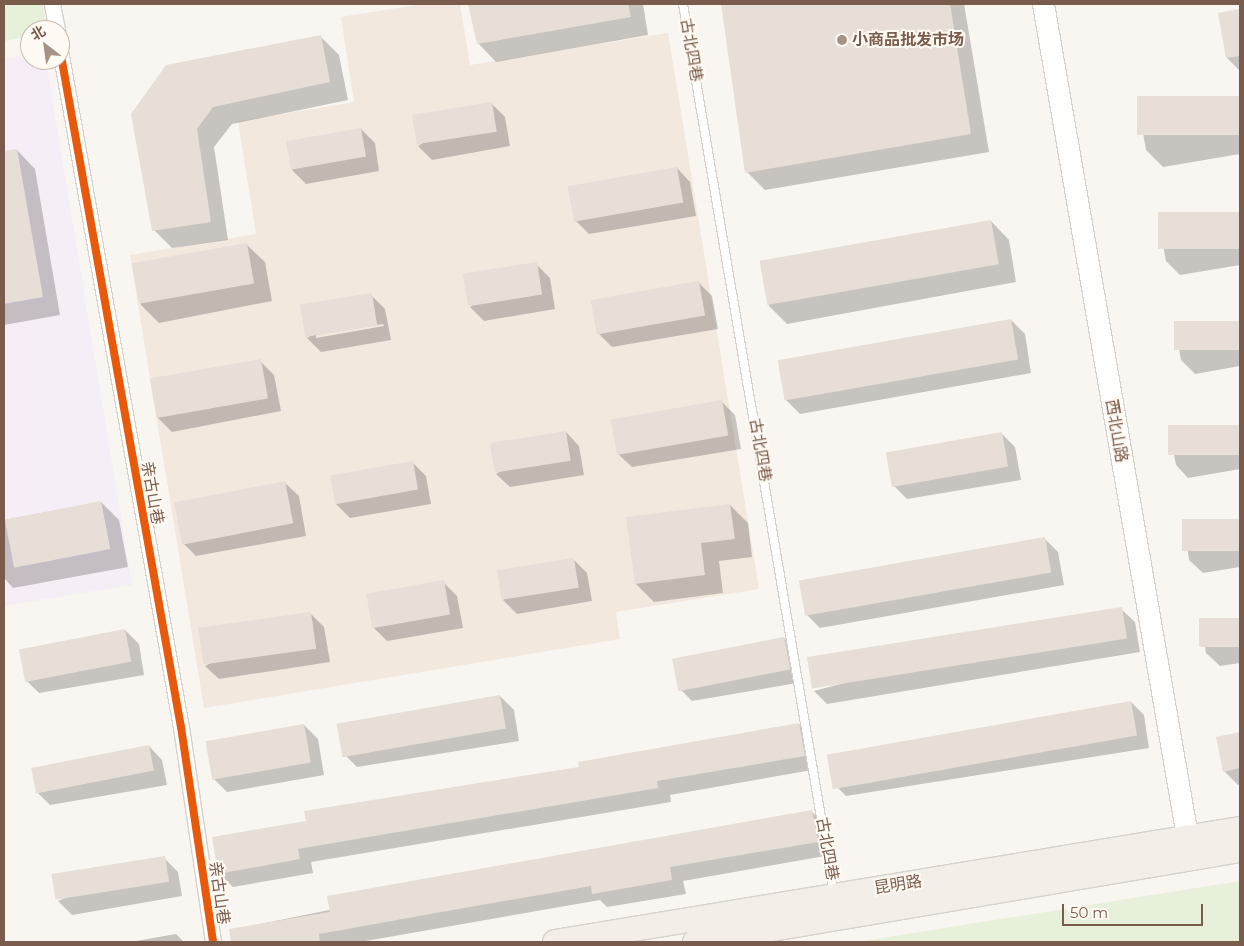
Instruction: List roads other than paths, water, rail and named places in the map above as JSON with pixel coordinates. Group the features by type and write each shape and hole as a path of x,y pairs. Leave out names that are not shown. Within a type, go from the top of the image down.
{"main road":[{"name":"西北山路","path":"1044,4 1189,847"},
{"name":"昆明路","path":"695,942 761,927 1189,847 1240,829"},
{"name":"昆明路","path":"555,942 761,927 835,896 1189,847 1240,850"}],"street":[{"path":"52,4 54,20"},
{"name":"亲古山巷","path":"64,70 181,727 213,942"}],"lane":[{"name":"古北四巷","path":"683,4 835,896"}],"place":[{"name":"小商品批发市场","path":"842,40"}]}
